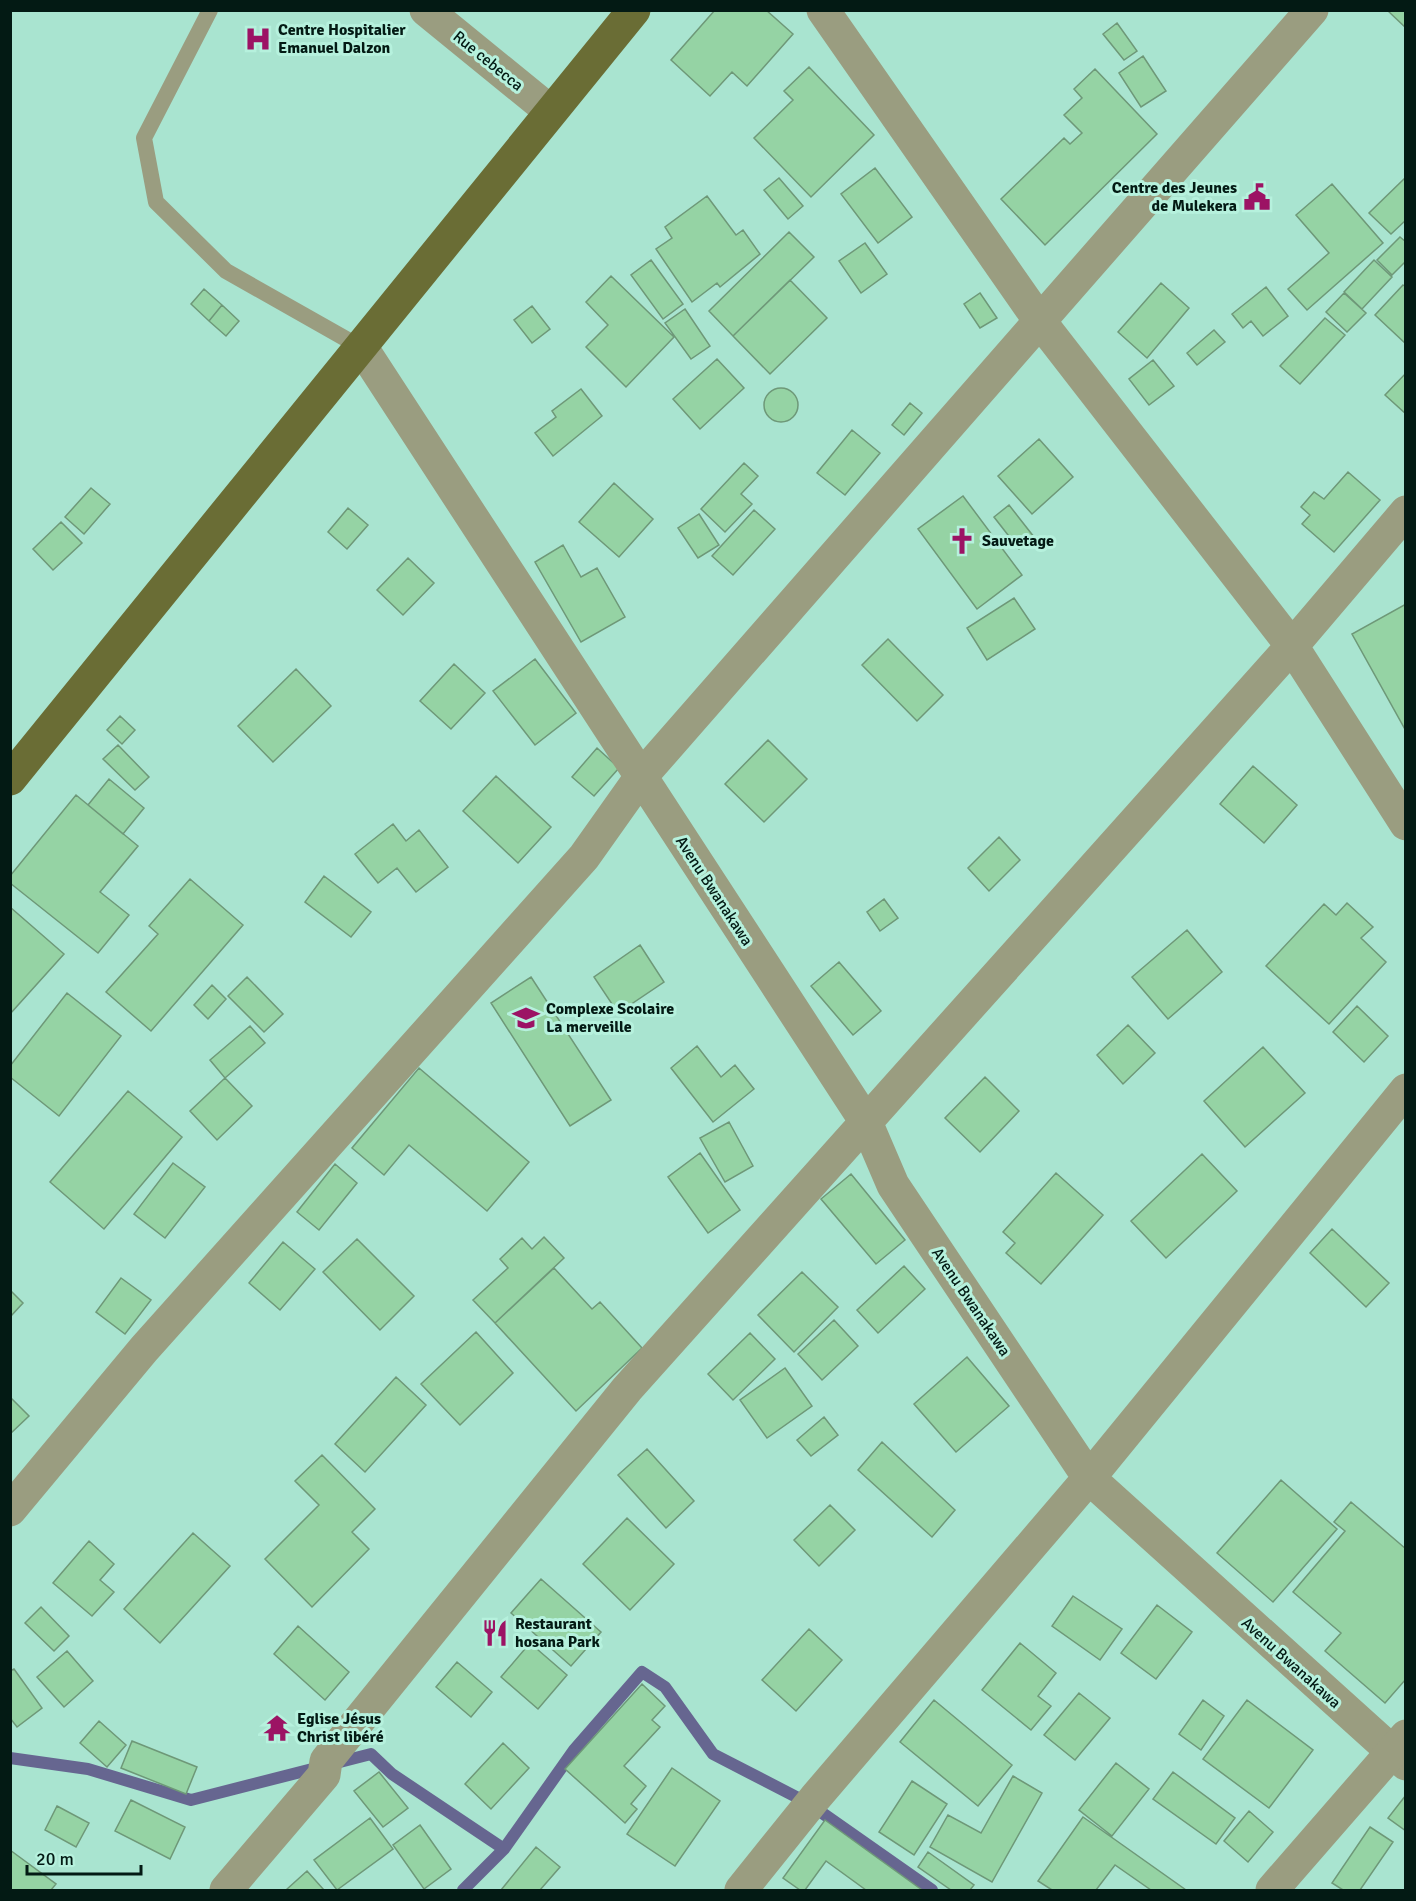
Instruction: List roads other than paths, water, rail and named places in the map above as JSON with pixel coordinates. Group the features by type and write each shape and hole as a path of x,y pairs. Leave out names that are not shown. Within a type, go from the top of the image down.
{"main road":[{"path":"10,779 634,10"}],"street":[{"name":"Rue cebecca","path":"426,10 550,111"},
{"path":"823,10 1039,320 1292,645 1406,824"},
{"path":"10,1510 144,1349 584,856 640,778 1312,10"},
{"name":"Avenu Bwanakawa","path":"362,348 866,1122 893,1185 1089,1478 1401,1751"},
{"path":"226,1890 627,1389 1292,645 1406,512"},
{"path":"741,1890 809,1805 1089,1478 1406,1090"},
{"path":"1272,1890 1401,1751"}],"lane":[{"path":"210,10 144,138 156,202 226,271 362,348"}],"waterway":[{"path":"463,1890 504,1849 574,1750 642,1672 665,1687 713,1754 808,1803 932,1890"},
{"path":"10,1758 88,1769 191,1800 371,1754 392,1774 504,1849"}],"place":[{"name":"Centre Hospitalier Emanuel Dalzon","path":"258,39"},
{"name":"Centre des Jeunes de Mulekera","path":"1257,197"},
{"name":"Sauvetage","path":"962,541"},
{"name":"Complexe Scolaire La merveille","path":"526,1018"},
{"name":"Restaurant hosana Park","path":"495,1633"},
{"name":"Eglise Jésus Christ libéré","path":"277,1728"}]}
